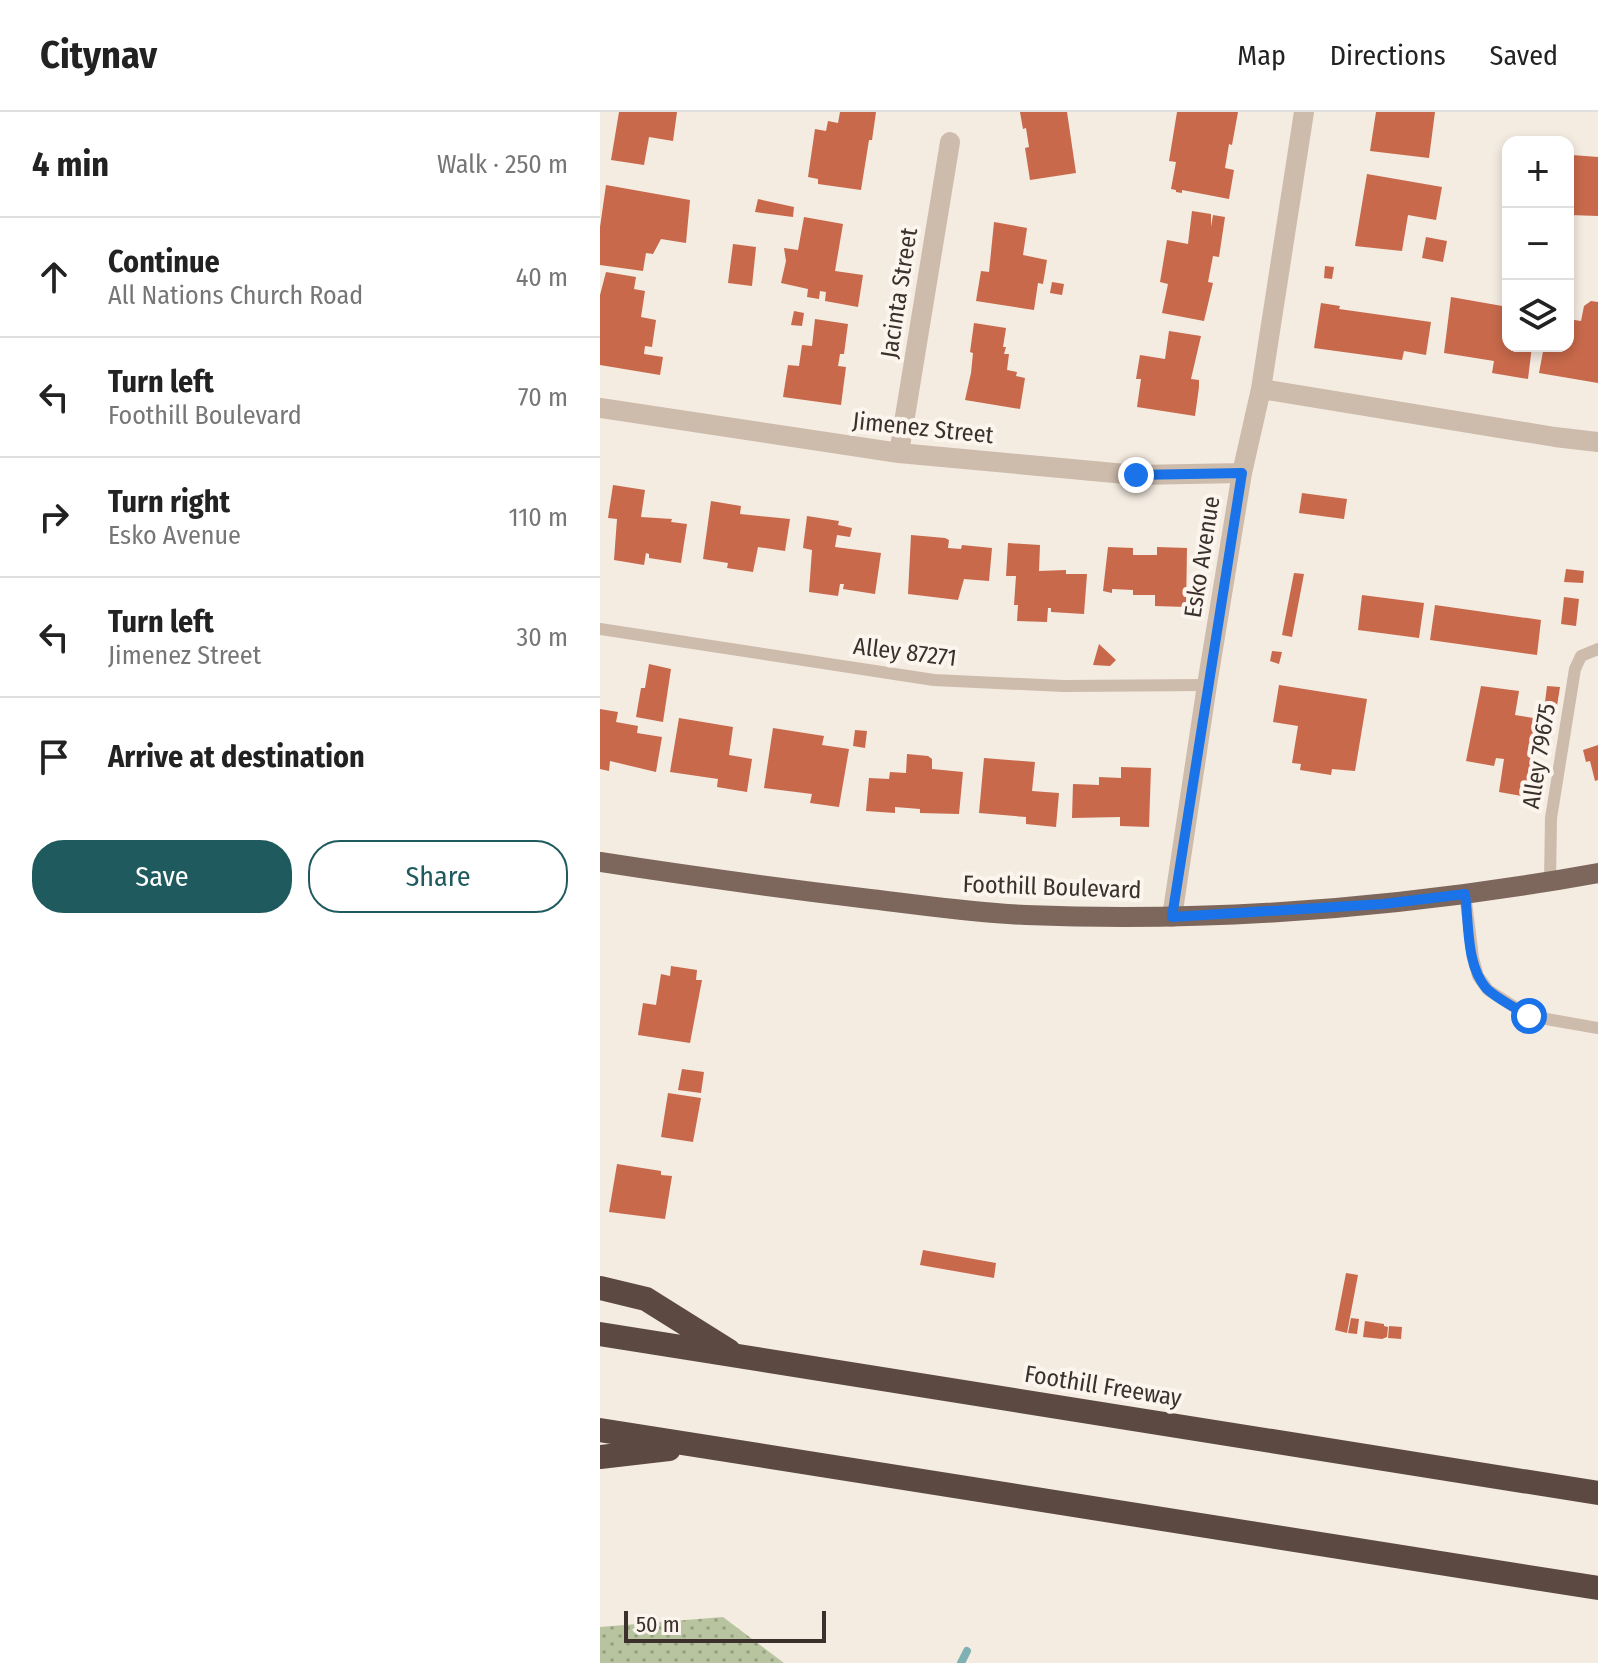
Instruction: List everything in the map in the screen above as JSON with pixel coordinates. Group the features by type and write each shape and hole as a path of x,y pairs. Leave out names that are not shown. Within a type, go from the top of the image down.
{"highway":[{"path":"600,1288 646,1299 738,1356"},
{"name":"Foothill Freeway","path":"600,1334 1598,1493"},
{"path":"600,1430 1598,1588"},
{"path":"600,1457 698,1446"}],"main road":[{"name":"Foothill Boulevard","path":"600,862 729,882 959,910 1025,915 1172,917 1383,904 1598,873"}],"street":[{"name":"Esko Avenue","path":"1172,917 1207,685 1242,473 1261,389 1304,112"},
{"name":"Jacinta Street","path":"899,453 950,142"},
{"path":"1261,389 1598,442"},
{"name":"Jimenez Street","path":"600,408 899,453 1136,475 1242,473"}],"lane":[{"name":"Alley 87271","path":"600,629 934,680 1063,686 1207,685"},
{"name":"Alley 79675","path":"1550,882 1551,818 1575,669 1581,656 1598,649"},
{"path":"1465,894 1473,958 1478,976 1488,990 1529,1016 1598,1028"}],"green space":[{"path":"723,1617 784,1663 600,1663 600,1627"}],"building":[{"path":"619,112 677,112 673,141 649,137 644,165 611,160"},
{"path":"840,112 876,112 861,190 818,184 818,179 808,177 815,129 826,131 828,121 838,123"},
{"path":"1020,112 1067,112 1076,173 1030,180 1025,148 1029,147"},
{"path":"1177,112 1238,112 1225,168 1234,170 1229,199 1171,189 1176,162 1169,161"},
{"path":"1376,112 1435,112 1429,158 1370,151"},
{"path":"1574,155 1598,157 1598,216 1574,215"},
{"path":"1367,174 1442,187 1436,220 1408,215 1402,251 1355,246"},
{"path":"606,185 690,200 686,243 661,239 653,254 646,253 643,271 600,265 600,227"},
{"path":"758,199 794,207 793,217 755,212"},
{"path":"1192,211 1211,214 1211,227 1213,215 1225,217 1219,257 1213,256 1208,282 1213,283 1204,321 1162,313 1168,284 1160,282 1167,240 1188,244"},
{"path":"804,217 843,224 835,271 863,275 858,307 825,301 826,292 820,291 819,299 807,297 808,289 781,283 786,261 784,248 798,250"},
{"path":"994,222 1027,228 1023,255 1047,260 1043,284 1038,283 1034,310 976,301 981,271 989,272"},
{"path":"1426,237 1447,241 1443,262 1422,258"},
{"path":"733,244 756,247 752,286 728,283"},
{"path":"1325,266 1334,267 1332,279 1324,278"},
{"path":"606,272 636,277 634,289 645,291 641,317 656,320 652,347 645,346 644,354 663,357 660,375 600,365 600,295"},
{"path":"1052,282 1064,284 1062,295 1050,293"},
{"path":"1451,297 1502,306 1502,352 1531,352 1528,379 1492,373 1494,361 1444,353"},
{"path":"1591,301 1598,302 1598,383 1539,373 1543,352 1574,352 1574,320 1581,321 1584,306"},
{"path":"1321,303 1340,306 1339,309 1431,322 1426,355 1404,351 1402,360 1314,348"},
{"path":"794,311 804,313 802,326 791,325"},
{"path":"815,319 848,324 844,354 840,354 838,366 846,367 841,405 783,397 788,365 799,366 802,345 812,346"},
{"path":"974,323 1006,328 1003,347 1006,347 1004,354 1009,354 1007,370 1025,378 1020,409 965,400 971,373"},
{"path":"1169,331 1201,336 1191,379 1199,380 1195,416 1137,407 1141,379 1136,379 1140,355 1165,359"},
{"path":"613,485 645,490 641,517 672,519 671,522 687,524 681,563 649,558 646,553 644,565 614,560 617,519 608,518"},
{"path":"1302,493 1347,499 1344,519 1299,513"},
{"path":"711,501 741,506 740,514 790,519 785,551 758,547 753,572 727,568 728,563 703,559"},
{"path":"807,516 839,521 838,525 852,528 850,537 837,535 835,547 881,553 875,594 843,589 844,584 840,584 838,596 809,592 812,550 803,548"},
{"path":"911,535 945,538 949,540 948,548 961,549 962,545 992,548 989,581 964,579 958,600 908,594"},
{"path":"1008,543 1040,545 1039,571 1066,570 1066,574 1087,574 1084,614 1051,612 1048,608 1047,622 1017,621 1018,605 1014,605 1016,576 1006,576"},
{"path":"1108,547 1133,548 1133,555 1157,555 1157,547 1187,548 1186,607 1155,606 1155,595 1133,595 1133,590 1103,591"},
{"path":"1566,569 1584,571 1583,583 1564,582"},
{"path":"1294,573 1304,574 1292,637 1282,635"},
{"path":"1362,595 1424,603 1419,638 1358,630"},
{"path":"1564,597 1579,599 1576,626 1561,624"},
{"path":"1435,605 1541,620 1537,655 1430,640"},
{"path":"1099,644 1116,660 1110,666 1093,665"},
{"path":"1272,651 1282,652 1279,664 1270,661"},
{"path":"649,664 671,669 663,722 636,717"},
{"path":"1279,685 1367,699 1355,771 1332,769 1331,775 1300,770 1301,764 1292,763 1298,726 1273,722"},
{"path":"1481,686 1519,691 1515,715 1540,719 1527,797 1499,792 1504,759 1496,758 1494,766 1466,761"},
{"path":"1547,686 1560,687 1556,712 1544,710"},
{"path":"600,709 618,712 616,722 638,726 637,733 662,737 656,772 610,761 609,771 600,769"},
{"path":"679,718 733,727 729,755 752,759 747,792 717,787 718,779 670,772"},
{"path":"773,728 824,736 822,745 849,749 839,807 810,803 812,794 764,788"},
{"path":"855,730 867,731 865,748 853,746"},
{"path":"1598,745 1598,780 1595,781 1590,761 1586,762 1583,750"},
{"path":"907,754 928,756 932,759 932,769 963,772 959,814 920,813 920,809 895,807 895,813 866,811 869,778 889,779 890,772 906,773"},
{"path":"984,758 1035,762 1032,791 1059,793 1056,827 1026,824 1026,817 979,813"},
{"path":"1121,767 1151,768 1149,827 1120,826 1120,817 1072,818 1073,784 1099,785 1099,777 1121,778"},
{"path":"671,966 697,970 696,980 702,980 690,1043 638,1035 643,1003 656,1005 661,974 670,976"},
{"path":"682,1069 704,1072 701,1093 678,1090"},
{"path":"668,1093 701,1098 693,1142 661,1137"},
{"path":"617,1164 661,1171 661,1175 672,1176 665,1219 609,1212"},
{"path":"923,1250 996,1263 994,1278 920,1265"},
{"path":"1346,1273 1358,1275 1347,1333 1335,1330"},
{"path":"1351,1318 1359,1319 1357,1334 1348,1333"},
{"path":"1365,1321 1384,1324 1388,1327 1387,1337 1363,1337"},
{"path":"1389,1326 1402,1327 1401,1339 1388,1338"}],"waterway":[{"path":"961,1663 967,1651"}],"route":[{"path":"1136,475 1242,473 1172,917 1383,904 1465,894 1478,976 1488,990 1529,1016"}]}
